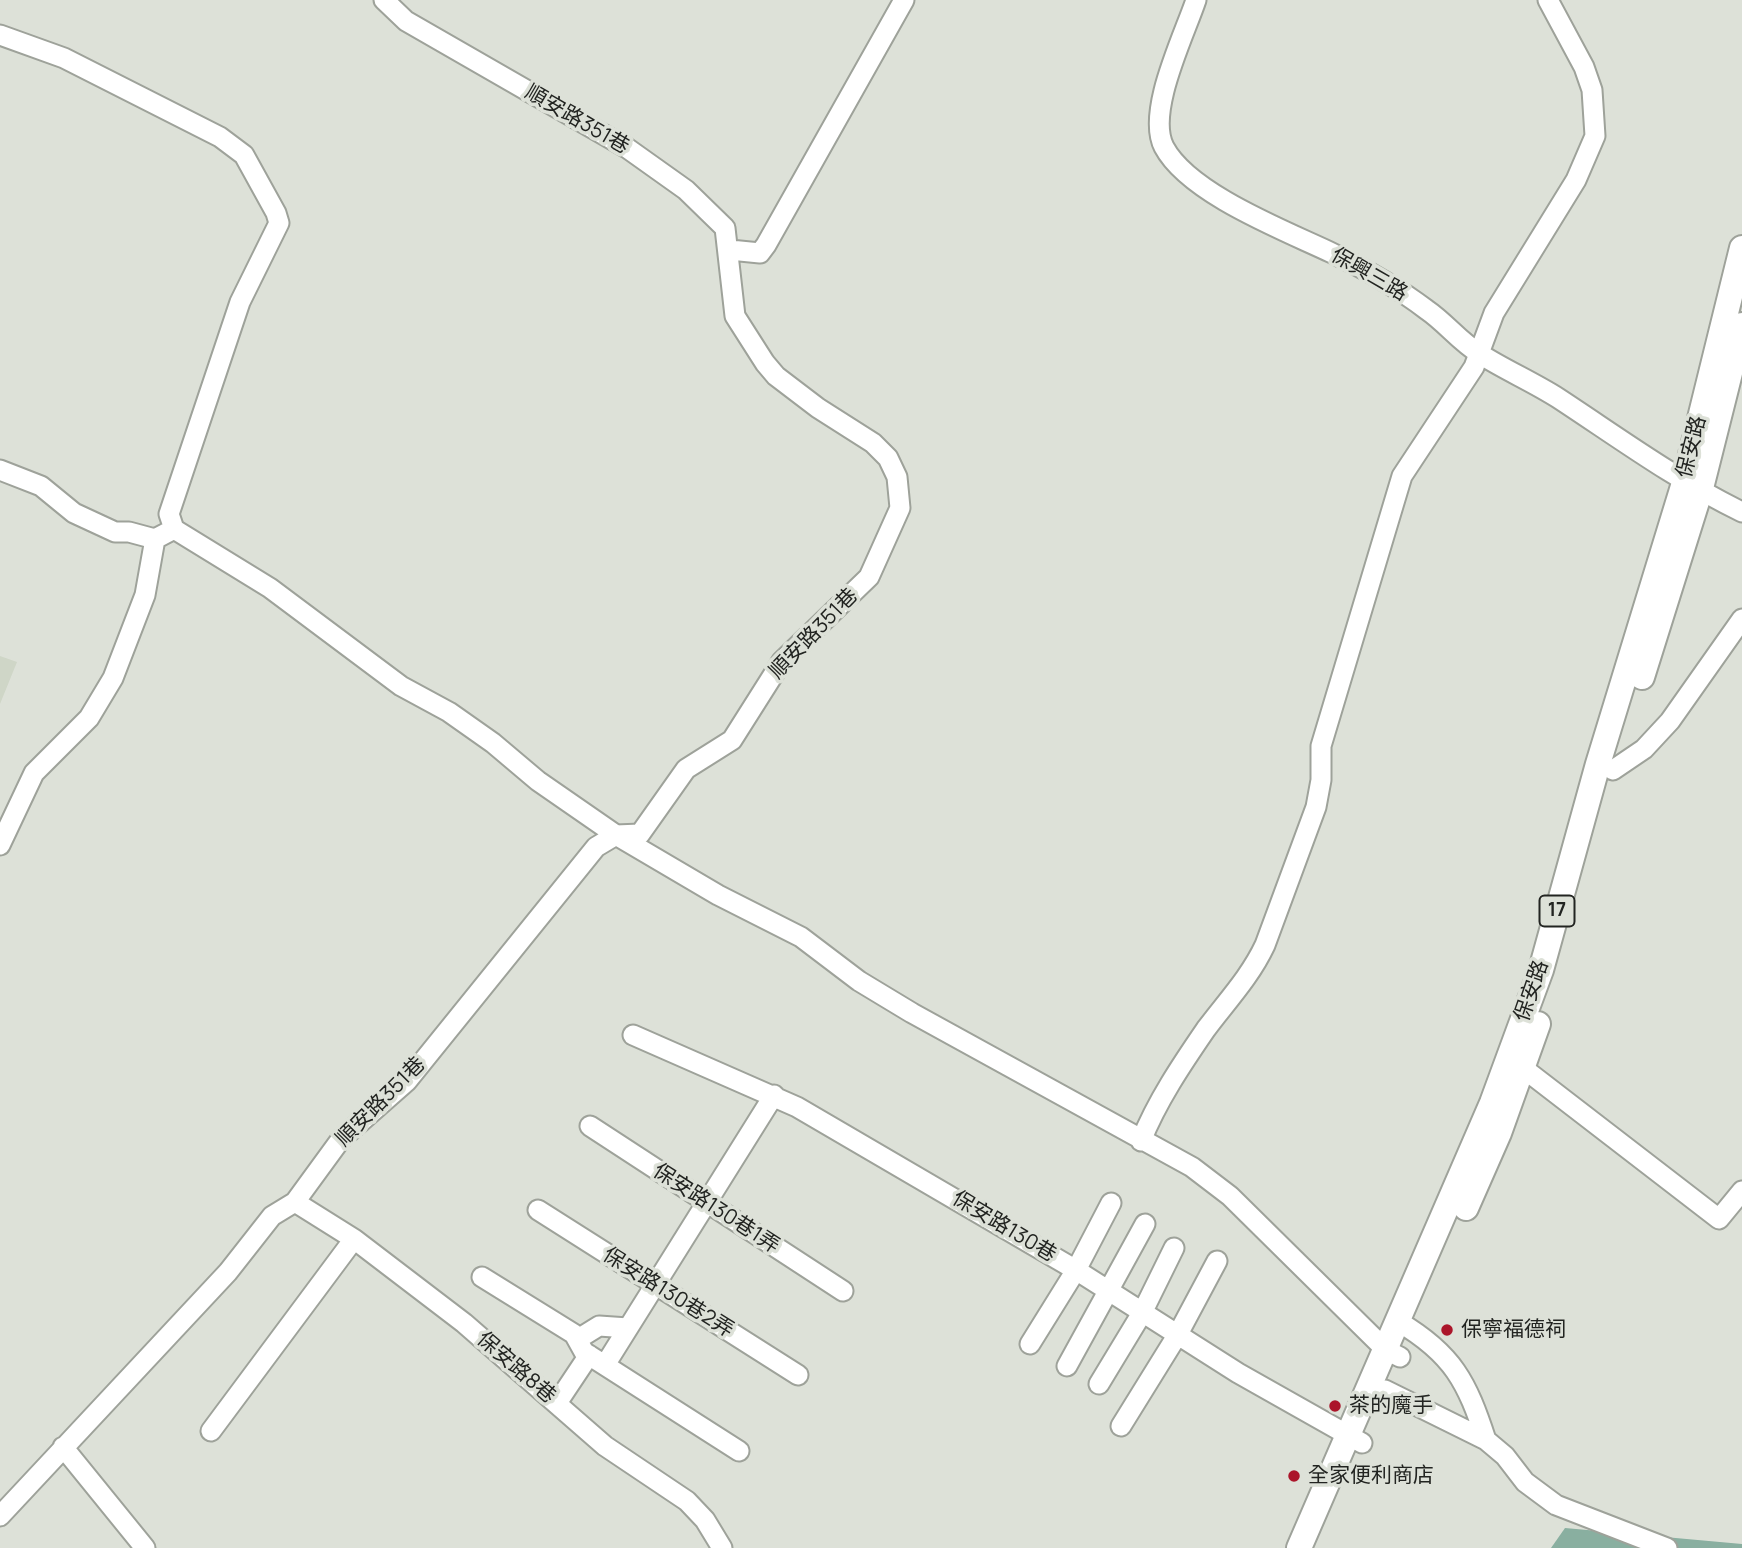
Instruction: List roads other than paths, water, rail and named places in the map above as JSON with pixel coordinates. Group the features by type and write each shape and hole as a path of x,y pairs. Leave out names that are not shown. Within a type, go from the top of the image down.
{"main road":[{"name":"保安路","path":"1406,1326 1541,970 1598,764 1692,487 1742,248"},
{"name":"保安路","path":"1316,1548 1355,1440 1406,1326 1499,1133 1524,1068 1558,966 1692,487 1742,325"},
{"name":"保安路","path":"1299,1548 1355,1440 1385,1390 1393,1354"}],"street":[{"name":"順安路351巷","path":"0,1516 228,1272 272,1216 295,1202 341,1139 407,1081 596,847 616,835 640,834 686,769 732,740 782,660 869,577 900,508 897,477 888,458 859,431 818,408 776,376 743,332 735,316 729,280 730,250 725,228 661,170 406,21 384,0"},
{"path":"730,250 760,253 766,245 904,0"},
{"name":"保興三路","path":"1196,0 1167,83 1159,124 1164,146 1173,159 1225,200 1284,233 1351,262 1416,303 1478,353 1556,397 1692,487 1742,512"},
{"path":"1141,1141 1159,1103 1206,1030 1255,966 1265,946 1315,807 1321,780 1321,746 1396,492 1410,461 1474,367 1494,313 1576,180 1595,136 1592,90 1584,67 1548,0"},
{"path":"0,36 64,58 220,137 244,155 276,213 279,223 240,302 169,514 174,529 270,588 401,686 460,720 538,781 616,835 718,895 801,937 859,981 912,1013 1192,1167 1230,1196 1393,1354"},
{"path":"0,470 41,486 74,513 115,532 129,532 155,539 174,529"},
{"path":"0,845 34,773 89,718 113,678 145,595 155,539"},
{"path":"1613,770 1644,749 1670,721 1742,619"},
{"name":"保安路130巷","path":"633,1035 774,1094 1076,1270 1238,1373 1355,1440"},
{"path":"1524,1068 1719,1219 1742,1191"},
{"path":"590,1353 628,1328 774,1094"},
{"name":"保安路130巷1弄","path":"590,1126 843,1291"},
{"name":"保安路8巷","path":"295,1202 354,1240 464,1323 605,1446 687,1501 705,1520 722,1548"},
{"path":"1030,1344 1076,1270 1111,1203"},
{"name":"保安路130巷2弄","path":"538,1210 798,1375"},
{"path":"1067,1366 1145,1224"},
{"path":"211,1431 354,1240"},
{"path":"1099,1384 1142,1313 1174,1248"},
{"path":"1121,1426 1178,1334 1217,1261"},
{"path":"482,1277 574,1334 590,1353 739,1451"},
{"path":"557,1404 590,1353 599,1326 628,1328"},
{"path":"1406,1326 1439,1349 1459,1372 1486,1440"},
{"path":"1385,1390 1486,1440 1505,1456 1525,1482 1556,1505 1667,1548"},
{"path":"63,1447 145,1548"}],"place":[{"name":"保寧福德祠","path":"1447,1330"},
{"name":"茶的魔手","path":"1335,1406"},
{"name":"全家便利商店","path":"1294,1476"}]}
